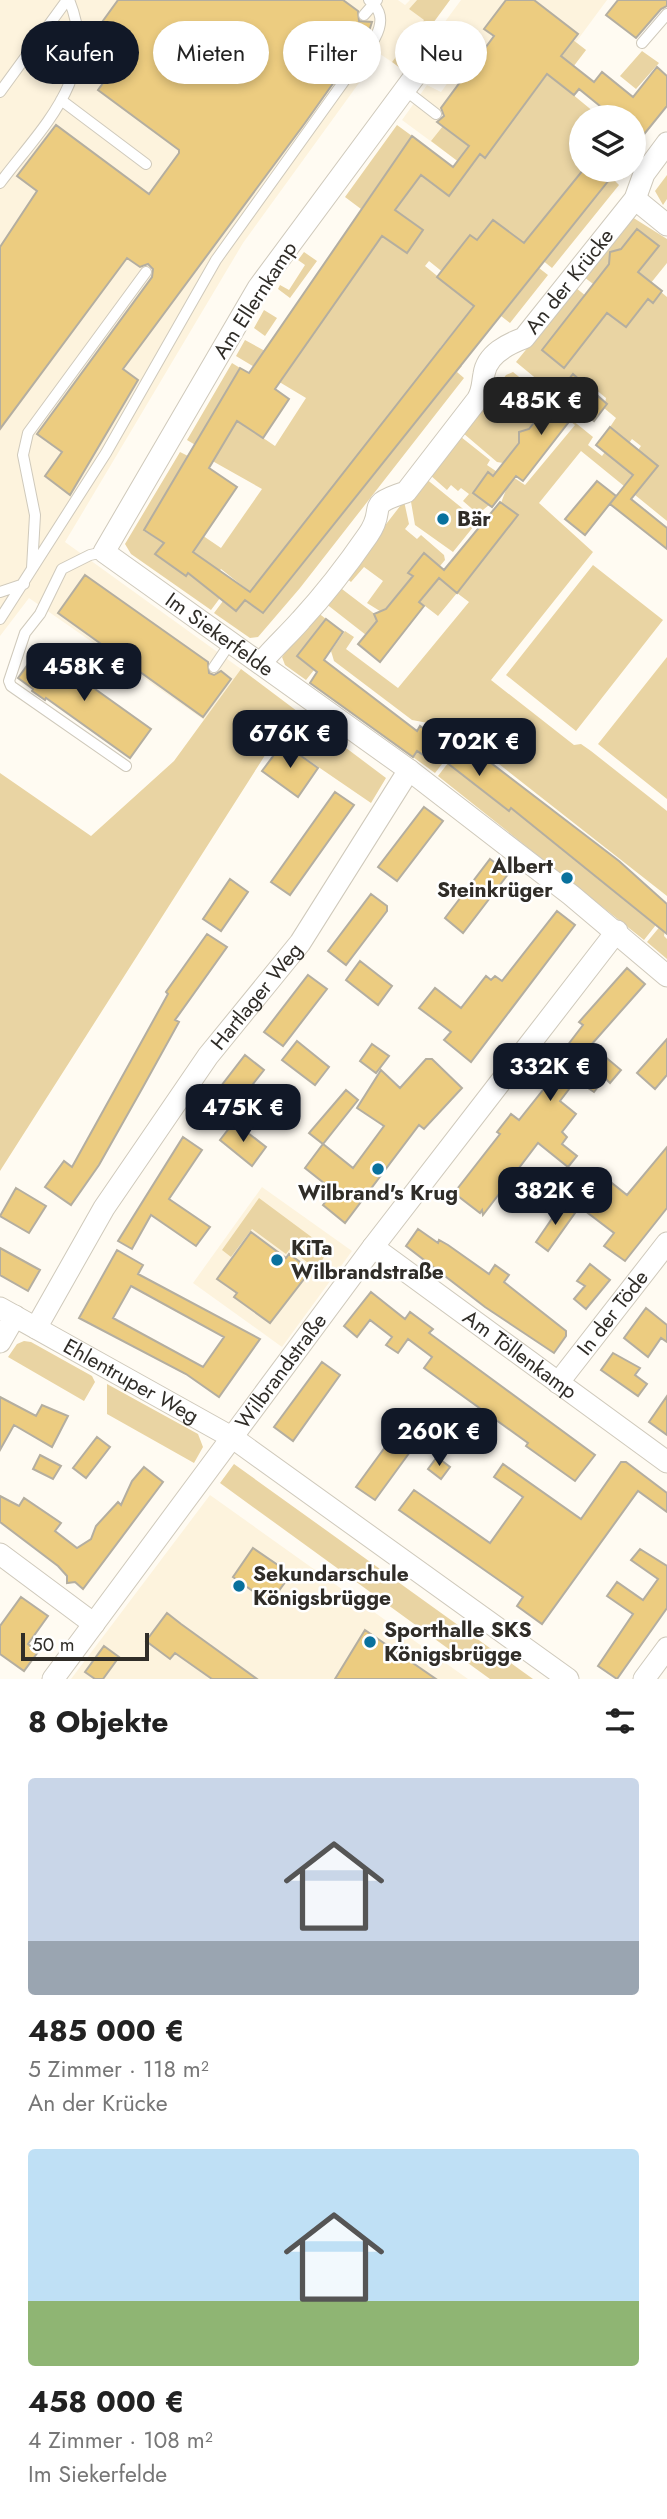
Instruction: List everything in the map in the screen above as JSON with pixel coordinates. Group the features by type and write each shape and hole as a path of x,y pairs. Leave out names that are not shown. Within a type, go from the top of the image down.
{"street":[{"name":"Am Ellernkamp","path":"104,552 258,288 409,84"},
{"name":"An der Krücke","path":"261,663 282,636 318,600 370,533 381,502 389,495 406,492 477,400 483,390 484,370 496,353 524,338 635,200 644,174 667,143"},
{"path":"635,200 667,225"},
{"name":"Im Siekerfelde","path":"104,552 409,770 617,931 667,975"},
{"name":"Hartlager Weg","path":"36,1328 104,1208 208,1056 300,943 409,770"},
{"name":"Wilbrandstraße","path":"53,1679 373,1247 617,931"},
{"name":"In der Töde","path":"558,1383 667,1243"},
{"name":"Am Töllenkamp","path":"373,1247 667,1462"},
{"path":"0,1342 7,1312"},
{"name":"Ehlentruper Weg","path":"7,1312 233,1438 560,1677"},
{"path":"0,1554 94,1624"},
{"path":"644,1679 667,1648"}],"lane":[{"path":"0,92 68,0"},
{"path":"0,183 75,77 76,22 68,0"},
{"path":"364,15 373,1"},
{"path":"0,619 106,453 216,260 375,38 381,21 373,1"},
{"path":"642,43 667,14"},
{"path":"405,90 436,114"},
{"path":"61,100 146,164"},
{"path":"31,574 35,515 23,455 28,433 146,272"},
{"path":"104,552 90,555 62,569 40,614 25,633 9,681 11,686 126,766"},
{"path":"0,592 24,584"},
{"path":"0,613 10,604"},
{"path":"214,667 231,642"}],"shaded area":[{"path":"0,0 398,0 405,5 410,0 417,0 409,9 424,20 395,21 395,58 392,62 381,55 381,21 283,21 283,84 358,84 243,243 65,542 241,669 204,720 29,598 0,636"},
{"path":"417,0 450,0 435,21 423,21 409,9"},
{"path":"461,0 607,0 576,42 586,50 486,182 402,120 427,85 441,92 447,84 487,84 487,21 446,21"},
{"path":"573,40 586,50 560,84 585,105 569,105 569,182 616,182 619,185 552,268 493,220 450,278 429,261 425,266 474,306 440,348 462,366 457,372 464,378 300,588 258,637 250,638 214,613 223,601 236,611 245,600 263,613 370,479 324,498 250,592 221,569 206,587 220,598 211,610 131,554 125,544 180,452 188,456 144,531 164,543 156,555 186,576 200,557 169,536 193,529 221,548 262,489 200,454 202,449 187,440 232,363 240,368 216,455 261,381 250,429 275,446 306,398 236,356 245,340 265,351 285,374 378,242 378,232 406,253 423,231 395,210 419,174 449,195 468,169 431,141 443,126 485,158"},
{"path":"642,51 659,63 636,89 620,76"},
{"path":"397,125 412,136 361,209 345,197"},
{"path":"667,175 667,199 663,205 655,191"},
{"path":"632,217 667,239 667,263 642,294 653,303 661,292 667,297 667,521 581,451 539,503 593,552 491,680 574,745 581,744 591,751 667,811 667,896 476,746 455,746 428,723 412,720 334,661 331,651 345,631 354,637 346,649 398,688 469,602 457,593 438,616 403,589 383,613 367,603 383,581 364,567 351,582 345,577 404,501 409,524 405,529 417,539 421,535 444,555 445,560 440,566 424,554 409,573 429,590 439,578 458,592 518,515 501,503 507,487 488,473 473,492 489,505 478,514 463,501 469,494 461,488 458,491 451,485 447,490 430,475 461,437 490,460 487,465 509,480 516,479 525,485 575,425 548,404 527,431 519,434 521,440 503,463 497,462 463,433 506,375 513,372 593,437 588,445 602,456 605,452 643,483 638,450 641,446 632,439 629,443 610,427 616,418 604,408 606,398 595,389 596,385 593,383 590,387 573,374 556,395 516,362 576,288 625,327 635,316 584,277"},
{"path":"304,252 317,261 290,298 278,289 280,285 289,290 305,265 298,260"},
{"path":"539,268 548,275 510,323 501,316"},
{"path":"264,310 277,318 265,336 254,328"},
{"path":"425,478 478,521 453,552 415,525 410,496"},
{"path":"593,565 663,620 576,731 506,675"},
{"path":"338,586 376,615 377,621 366,635 325,603"},
{"path":"317,612 326,619 297,656 314,670 306,680 285,665 282,657"},
{"path":"667,657 667,799 598,744"},
{"path":"241,669 386,778 371,803 276,738 0,1171 0,773 91,836 174,761"},
{"path":"445,744 453,750 435,773 413,757 417,751 432,761"},
{"path":"448,763 508,811 511,808 648,919 659,921 644,940 438,776"},
{"path":"667,918 664,936 667,939 667,959 647,942"},
{"name":"KiTa Wilbrandstraße","path":"262,1187 352,1251 282,1347 193,1283"},
{"path":"259,1198 329,1250 316,1269 290,1249 286,1254 252,1229 231,1257 222,1250"},
{"path":"31,1342 92,1376 95,1382 84,1401 8,1357 17,1344"},
{"path":"107,1384 198,1434 203,1447 194,1463 107,1414"},
{"path":"234,1464 533,1679 490,1679 220,1483"},
{"name":"Sekundarschule Königsbrügge","path":"210,1495 468,1679 71,1679"}],"building":[{"path":"118,0 343,0 358,11 359,21 283,21 283,84 333,84 123,369 138,380 70,495 45,476 62,452 37,434 152,277 153,269 148,264 140,267 127,258 0,429 0,247 37,191 17,176 56,125 149,194 179,153 179,150 98,90 102,84 139,84 139,21 103,21"},
{"path":"506,0 534,0 578,34 561,56 594,82 602,72 633,97 657,67 667,76 667,106 646,132 646,105 599,105 579,89 574,95 547,74 485,158 480,154 449,196 421,175 395,210 423,230 407,253 382,236 275,389 289,399 263,438 237,421 209,468 237,487 193,552 250,592 474,306 437,277 470,235 477,240 493,220 524,243 573,182 607,182 263,613 245,600 236,611 188,573 186,576 155,554 164,543 144,530 240,368 249,373 412,136 453,167 469,146 437,122 444,116 441,108 459,84 487,84 487,46 494,36 487,31 487,25"},
{"path":"618,0 667,0 667,6 661,9 636,38 606,15"},
{"path":"637,229 659,246 638,272 662,291 653,303 648,299 626,327 607,313 564,368 542,350 609,264 610,252 621,249"},
{"path":"573,374 607,404 594,421 579,409 523,481 516,476 492,507 473,493 488,472 493,476 519,443 519,432 529,429"},
{"path":"610,427 658,466 631,499 667,528 667,549 610,504 633,475 596,445"},
{"path":"597,481 616,496 585,535 565,519"},
{"path":"500,502 518,515 457,593 439,578 419,602 424,606 380,662 358,644 377,621 374,614 386,609 413,576 408,573 424,553 444,570"},
{"path":"85,575 208,662 209,673 214,675 221,671 231,679 203,717 58,613"},
{"path":"326,619 343,632 324,660 417,731 420,726 464,758 470,750 476,755 478,753 619,861 667,904 667,934 511,808 509,811 437,755 432,761 417,751 413,757 310,683 317,672 297,656"},
{"path":"39,649 151,729 130,758 46,698 45,700 32,691 33,689 18,678"},
{"path":"283,743 318,768 298,797 262,771"},
{"path":"335,792 354,805 290,895 271,882"},
{"path":"424,807 443,821 397,881 378,867"},
{"path":"490,859 509,873 463,933 445,918"},
{"path":"230,879 248,892 221,931 203,919"},
{"path":"371,894 387,906 387,911 346,965 328,951"},
{"path":"557,911 575,925 471,1062 444,1040 451,1032 419,1008 435,988 461,1008 486,976 491,980 495,976 502,981"},
{"path":"207,934 227,947 175,1020 179,1022 143,1087 99,1165 71,1205 45,1187 64,1161 72,1167 168,994 166,992"},
{"path":"360,961 392,986 378,1005 346,980"},
{"path":"627,968 645,984 591,1045 621,1070 610,1083 605,1078 594,1092 576,1080 560,1101 576,1114 562,1132 567,1137 562,1144 577,1156 568,1167 538,1143 483,1215 482,1210 480,1213 454,1193 500,1134 497,1132 511,1114 519,1120 562,1066 573,1051 567,1046 583,1025 579,1022"},
{"path":"308,975 327,989 283,1046 264,1032"},
{"path":"667,1039 667,1075 655,1089 637,1073"},
{"path":"297,1041 329,1067 315,1085 282,1060"},
{"path":"372,1044 389,1056 376,1073 360,1061"},
{"path":"245,1055 264,1070 220,1126 201,1112"},
{"path":"426,1059 432,1059 462,1088 424,1129 419,1125 345,1223 323,1205 334,1191 305,1168 323,1144 353,1168 384,1126 357,1108 381,1070 400,1088"},
{"path":"346,1090 358,1100 323,1144 309,1133"},
{"path":"234,1122 266,1147 252,1166 220,1140"},
{"path":"183,1137 202,1150 169,1199 210,1227 196,1246 151,1215 132,1249 118,1241"},
{"path":"667,1147 667,1208 625,1261 604,1246 614,1233 584,1210 608,1180 627,1195"},
{"path":"16,1188 46,1206 29,1233 0,1216"},
{"path":"562,1204 575,1213 548,1251 536,1242"},
{"path":"418,1229 438,1243 439,1240 448,1245 489,1274 495,1265 509,1275 504,1282 566,1331 566,1336 554,1353 485,1307 406,1246"},
{"path":"251,1232 286,1258 289,1254 311,1270 270,1323 234,1297 237,1293 217,1279"},
{"path":"0,1248 40,1270 28,1291 0,1275"},
{"path":"117,1250 143,1265 138,1274 260,1339 219,1397 186,1374 79,1318","holes":["131,1286 224,1337 203,1367 113,1318"]},
{"path":"590,1264 610,1280 586,1309 574,1299 585,1286 577,1281"},
{"path":"371,1292 405,1319 410,1312 433,1329 429,1333 595,1455 575,1481 526,1446 528,1443 424,1368 432,1357 408,1339 398,1353 386,1345 392,1337 370,1320 357,1337 344,1326"},
{"path":"646,1308 667,1325 667,1342 661,1338 648,1357 624,1338"},
{"path":"613,1353 640,1368 635,1375 647,1384 638,1396 601,1370"},
{"path":"322,1362 340,1375 293,1441 274,1427"},
{"path":"667,1396 667,1435 649,1422"},
{"path":"0,1397 36,1416 42,1405 68,1416 52,1447 14,1425 0,1450"},
{"path":"404,1421 423,1434 375,1500 356,1487"},
{"path":"97,1437 110,1447 86,1478 73,1468"},
{"path":"40,1455 61,1466 53,1479 33,1469"},
{"path":"437,1457 450,1467 441,1479 428,1469"},
{"path":"621,1462 626,1462 667,1493 667,1512 638,1491 542,1624 517,1606 523,1597 399,1510 414,1490 490,1543 523,1497 494,1477 503,1464 581,1519"},
{"path":"144,1467 163,1482 83,1589 75,1582 67,1583 67,1576 58,1566 0,1522 0,1496 19,1506 24,1498 61,1523 55,1531 77,1548 91,1539 96,1526 118,1502 121,1505 132,1481"},
{"path":"253,1548 291,1574 270,1603 233,1577"},
{"path":"640,1549 667,1566 667,1608 617,1679 598,1666 633,1614 607,1596 617,1582 643,1600 658,1579 631,1560"},
{"path":"21,1597 48,1616 28,1644 38,1652 24,1671 0,1654 0,1626"},
{"path":"167,1613 257,1679 212,1679 175,1653 170,1659 146,1641"},
{"name":"Sporthalle SKS Königsbrügge","path":"365,1630 436,1679 335,1679"},
{"path":"104,1646 119,1657 103,1679 95,1679 85,1672"}],"place":[{"name":"Bär","path":"443,519"},
{"name":"Albert Steinkrüger","path":"567,878"},
{"name":"Wilbrand's Krug","path":"378,1169"},
{"name":"KiTa Wilbrandstraße","path":"277,1260"},
{"name":"Sekundarschule Königsbrügge","path":"239,1586"},
{"name":"Sporthalle SKS Königsbrügge","path":"370,1642"}]}
